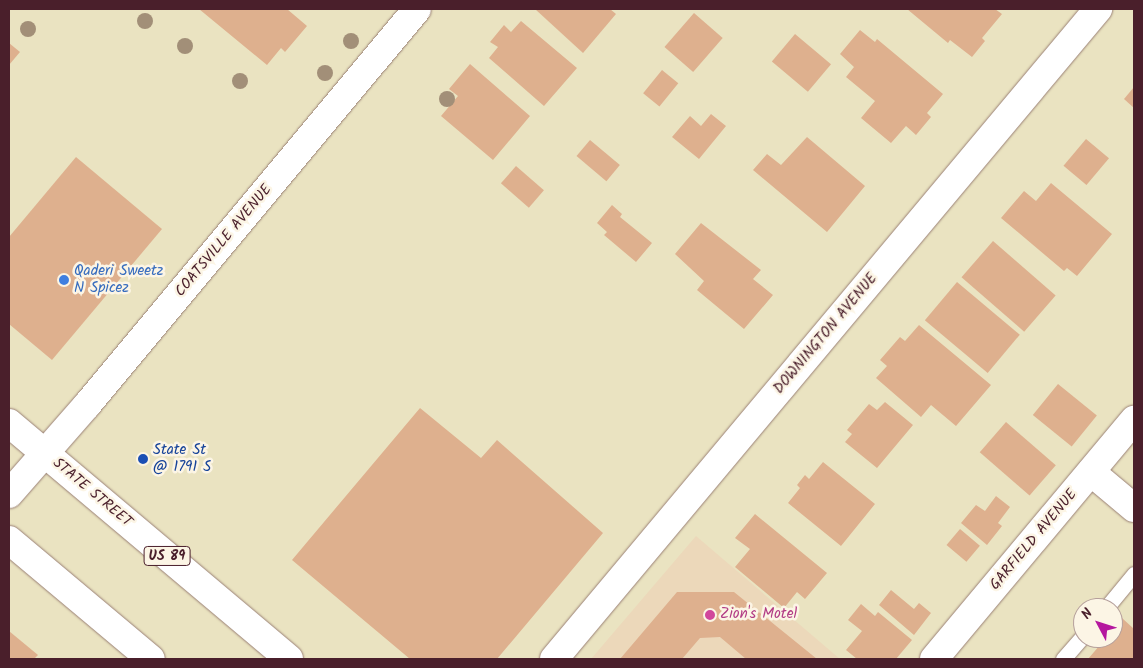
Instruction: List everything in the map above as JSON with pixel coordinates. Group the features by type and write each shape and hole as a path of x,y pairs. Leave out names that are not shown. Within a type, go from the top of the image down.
{"street":[{"name":"COATSVILLE AVENUE","path":"9,494 417,9"},
{"name":"DOWNINGTON AVENUE","path":"554,659 1098,9"},
{"name":"GARFIELD AVENUE","path":"934,659 1134,420"},
{"name":"STATE STREET","path":"9,423 290,659"},
{"path":"1091,472 1134,508"},
{"path":"9,540 151,659"}],"lane":[{"path":"1114,598 1134,574"},
{"path":"1063,659 1073,648"}],"shaded area":[{"path":"696,536 840,659 591,659"}],"building":[{"path":"199,9 287,9 307,26 285,52 281,48 267,65"},
{"path":"535,9 610,9 616,14 583,53"},
{"path":"907,9 995,9 1002,14 982,38 985,41 972,57 950,40 948,43"},
{"path":"694,13 723,38 693,72 664,47"},
{"path":"521,21 577,68 544,106 489,58 498,47 490,42 504,25 511,32"},
{"path":"860,30 875,42 877,39 943,94 927,113 931,117 916,135 906,126 891,143 861,118 875,101 846,77 854,67 840,54"},
{"path":"795,34 831,64 808,92 772,62"},
{"path":"9,43 20,52 9,65"},
{"path":"470,64 530,116 493,160 441,116 458,96 449,89"},
{"path":"662,70 678,83 659,107 643,93"},
{"path":"1134,87 1134,108 1124,99"},
{"path":"711,114 726,126 699,159 672,137 690,116 701,126"},
{"path":"807,137 865,186 827,232 753,170 767,154 781,165"},
{"path":"1086,139 1109,158 1086,185 1064,166"},
{"path":"590,140 620,165 606,181 577,156"},
{"name":"Qaderi Sweetz N Spicez","path":"76,157 162,229 52,360 9,324 9,237"},
{"path":"516,166 544,190 529,208 501,183"},
{"path":"1051,183 1112,234 1077,276 1067,268 1064,271 1001,218 1024,191 1036,201"},
{"path":"612,205 622,214 620,217 652,243 636,262 604,235 607,232 597,223"},
{"path":"701,223 761,270 753,279 773,295 744,329 697,290 704,281 675,254"},
{"path":"993,241 1056,295 1024,332 962,277"},
{"path":"957,282 1020,335 988,373 925,320"},
{"path":"919,325 991,385 956,426 931,405 921,417 876,378 887,366 880,360 900,337 905,341"},
{"path":"1058,384 1097,415 1072,447 1033,415"},
{"path":"885,402 913,425 877,468 845,442 852,434 847,430 869,404 877,410"},
{"path":"420,408 481,458 497,440 603,533 497,659 410,659 292,560"},
{"path":"1006,422 1056,465 1030,495 980,452"},
{"path":"823,462 875,504 841,546 788,503 800,488 797,485 805,475 809,479"},
{"path":"996,496 1010,507 998,523 1002,526 987,545 961,523 976,505 985,511"},
{"path":"755,514 827,573 805,599 797,592 784,608 735,567 750,549 735,538"},
{"path":"960,529 980,546 966,562 947,545"},
{"path":"891,590 914,609 919,603 931,613 914,635 879,605"},
{"name":"Zion's Motel","path":"677,592 734,592 817,659 746,659 720,637 700,638 682,659 620,659"},
{"path":"861,604 875,616 878,612 912,640 896,659 857,659 846,650 862,631 848,620"},
{"path":"1123,619 1134,629 1134,659 1088,659 1097,648 1123,648"},
{"path":"9,631 38,655 34,659 9,659"}],"place":[{"name":"Qaderi Sweetz N Spicez","path":"64,280"},
{"name":"State St @ 1791 S","path":"143,459"},
{"name":"Zion's Motel","path":"710,615"}]}
